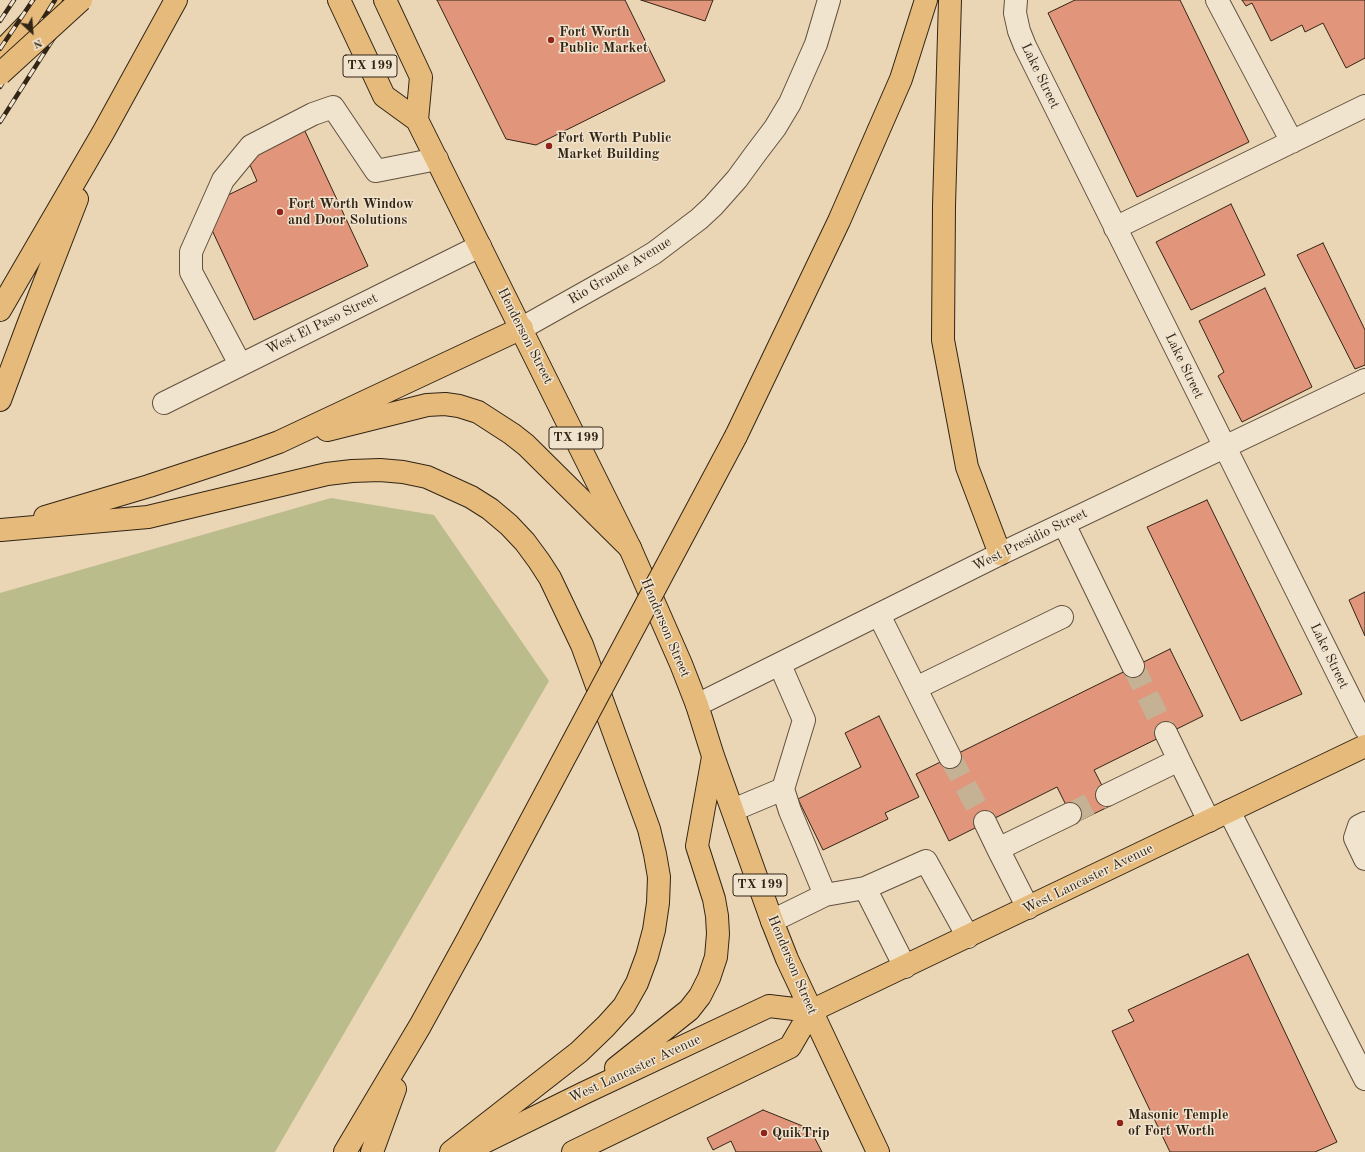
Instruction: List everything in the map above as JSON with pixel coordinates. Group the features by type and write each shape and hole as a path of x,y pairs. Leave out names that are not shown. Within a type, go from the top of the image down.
{"main road":[{"path":"0,53 51,0"},
{"path":"0,74 81,0"},
{"path":"0,310 104,131 176,0"},
{"name":"Henderson Street","path":"339,0 384,96 417,120 522,328 630,548 681,664 697,705 713,756 772,921 811,1011 878,1152"},
{"name":"TX 199","path":"385,0 421,77 417,120"},
{"path":"345,1152 420,1026 470,935 736,436 839,221 861,171 901,79 926,0"},
{"path":"950,0 944,206 943,340 967,467 1000,554"},
{"path":"0,400 104,131"},
{"path":"279,442 522,328"},
{"path":"1,530 149,486 279,442 427,405 445,404 459,406 478,412 512,434 526,445 630,548"},
{"path":"1,530 148,517 320,476 352,471 380,470 403,472 427,477 471,497 490,509 509,525 540,561 550,578 582,645 649,829 659,877 658,903 654,930 647,956 637,983 624,1006 606,1026 579,1052 450,1152"},
{"name":"West Lancaster Avenue","path":"464,1152 584,1093 769,1006 811,1011 1365,746"},
{"path":"584,1093 689,1010 700,996 709,978 716,957 718,934 717,916 714,899 697,846 713,756"},
{"path":"573,1152 790,1047 811,1011"},
{"path":"372,1152 420,1026"}],"street":[{"name":"Rio Grande Avenue","path":"522,328 654,253 699,219 713,206 737,179 775,128 790,103 816,44 829,0"},
{"name":"Lake Street","path":"1016,0 1015,13 1019,31 1025,46 1365,728"},
{"path":"1217,0 1292,142"},
{"path":"1116,228 1365,106"},
{"path":"240,364 191,272 191,252 223,180 251,146 313,114 333,107 376,171 437,159"},
{"name":"West El Paso Street","path":"164,402 480,246"},
{"name":"West Presidio Street","path":"697,705 780,665 1000,554 1365,380"},
{"path":"1064,524 1133,666"},
{"path":"879,615 950,757"},
{"path":"916,688 1062,617"},
{"path":"780,665 804,720 783,789 790,811 825,895"},
{"path":"1166,733 1209,821"},
{"path":"1107,795 1179,760"},
{"path":"733,810 783,789"},
{"path":"1230,811 1365,1079"},
{"path":"998,849 1070,814"},
{"path":"985,822 1028,908"},
{"path":"1365,823 1359,826 1355,838 1365,858"},
{"path":"772,921 825,895 865,888 926,861 968,937"},
{"path":"865,888 905,967"}],"green space":[{"path":"331,498 434,515 549,681 275,1152 0,1152 0,593"}],"building":[{"name":"Fort Worth Public Market","path":"437,0 625,0 665,81 536,145 506,139"},
{"path":"641,0 713,0 705,21"},
{"path":"1075,0 1180,0 1249,142 1137,197 1048,13"},
{"path":"1242,0 1365,0 1365,58 1346,68 1323,23 1305,32 1302,25 1271,41 1252,3 1246,6"},
{"name":"Fort Worth Window and Door Solutions","path":"304,129 368,266 254,320 211,228 224,197 257,181 246,156"},
{"path":"1231,204 1265,275 1191,310 1156,242"},
{"path":"1323,243 1365,330 1365,365 1355,369 1297,255"},
{"path":"1265,288 1312,387 1242,422 1218,376 1224,372 1199,321"},
{"path":"1207,500 1302,694 1241,721 1147,527"},
{"path":"1365,592 1365,636 1349,600"},
{"path":"1170,649 1203,716 1094,770 1112,805 1075,823 1057,787 949,841 916,774"},
{"path":"879,716 919,797 885,813 888,819 823,850 798,799 861,767 845,733"},
{"path":"1248,954 1337,1142 1315,1152 1170,1152 1112,1031 1134,1021 1128,1010"},
{"name":"QuikTrip","path":"763,1110 810,1129 822,1152 736,1152 731,1141 713,1150 707,1138"}],"tunnel":[{"path":"1133,666 1166,733"},
{"path":"950,757 985,822"},
{"path":"1070,814 1107,795"}],"railway":[{"path":"0,21 14,0"},
{"path":"0,49 33,0"},
{"path":"0,87 55,0"},
{"path":"0,122 78,0"}],"place":[{"name":"Fort Worth Public Market","path":"551,40"},
{"name":"Fort Worth Public Market Building","path":"549,146"},
{"name":"Fort Worth Window and Door Solutions","path":"280,212"},
{"name":"Masonic Temple of Fort Worth","path":"1120,1123"},
{"name":"QuikTrip","path":"764,1133"}]}
